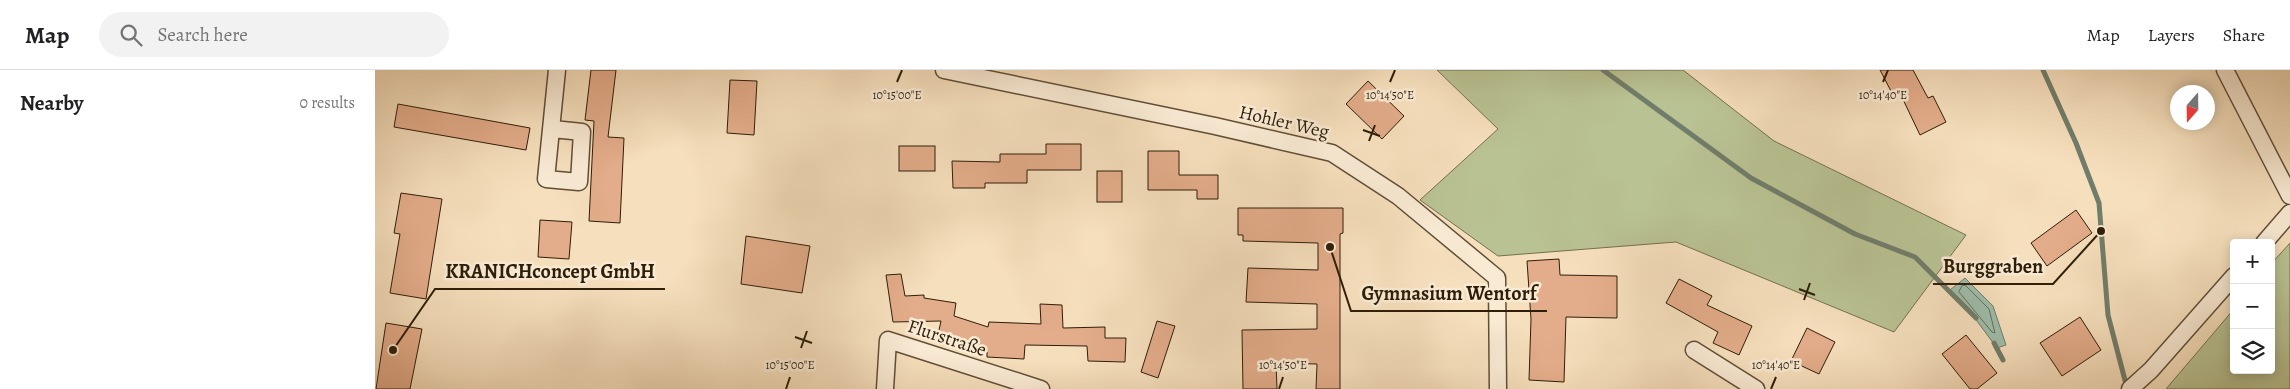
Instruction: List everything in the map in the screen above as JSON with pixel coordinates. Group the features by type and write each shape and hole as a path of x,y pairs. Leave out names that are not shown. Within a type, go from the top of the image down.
{"street":[{"path":"553,129 557,70"},
{"name":"Hohler Weg","path":"944,70 1215,126 1332,153 1398,196 1497,278 1498,389"},
{"path":"2225,70 2290,196"},
{"path":"2267,239 2290,213"},
{"path":"2134,386 2151,370 2230,281"},
{"name":"Flurstraße","path":"885,389 888,340 1041,389"},
{"path":"1694,350 1756,389"}],"shaded area":[{"path":"1437,70 1683,70 1774,141 1966,235 1894,332 1676,242 1498,256 1420,200 1498,129"},
{"path":"2290,243 2290,389 2166,389 2230,314 2230,374 2275,374 2275,260"}],"water":[{"path":"1965,278 1993,306 2006,345 1997,348 1968,309 1950,290"}],"building":[{"path":"591,70 616,70 608,137 624,138 620,223 589,221 594,121 585,120"},
{"path":"1880,70 1913,70 1928,98 1933,96 1946,122 1920,135 1898,89 1892,93"},
{"path":"730,80 757,81 754,135 727,133"},
{"path":"1368,81 1404,116 1382,139 1346,104"},
{"path":"398,104 530,128 526,150 394,127"},
{"path":"1046,144 1081,144 1081,170 1027,170 1027,183 985,183 985,188 953,188 952,161 1000,162 1000,154 1046,154"},
{"path":"899,146 935,146 935,171 899,171"},
{"path":"1148,151 1179,151 1179,175 1218,175 1218,199 1197,199 1197,190 1148,190"},
{"path":"1097,171 1122,171 1122,202 1097,202"},
{"path":"401,193 442,199 426,299 390,293 400,234 394,233"},
{"path":"1238,208 1343,208 1343,233 1340,234 1340,389 1316,389 1317,364 1276,363 1277,389 1243,389 1242,330 1317,329 1317,304 1246,302 1248,268 1318,270 1318,243 1243,241 1243,235 1238,235"},
{"path":"2076,210 2092,233 2047,266 2031,243"},
{"path":"540,220 572,222 569,259 538,257"},
{"path":"746,236 810,246 802,293 741,284"},
{"path":"1559,259 1560,275 1617,276 1617,318 1566,317 1564,382 1529,380 1531,319 1527,261"},
{"path":"901,274 905,296 924,295 924,298 956,303 954,316 988,327 989,322 1041,324 1040,304 1062,305 1063,328 1105,327 1105,338 1126,338 1125,362 1088,361 1087,346 1025,345 1024,359 987,357 987,352 937,339 941,321 893,322 886,275"},
{"path":"1679,279 1712,296 1707,305 1752,326 1739,355 1713,343 1718,332 1666,303"},
{"path":"2080,317 2101,350 2062,376 2040,343"},
{"path":"1157,321 1175,326 1158,378 1141,372"},
{"path":"386,323 422,329 410,389 376,389"},
{"path":"1807,328 1835,342 1819,374 1791,361"},
{"path":"1966,335 1997,373 1977,389 1970,389 1942,354"}],"waterway":[{"path":"1603,70 1751,178 1855,234 1915,257 1976,318"},
{"path":"2043,70 2076,143 2099,203 2108,315 2127,388"},
{"path":"1994,343 2003,360"}],"place":[{"name":"Burggraben","path":"2101,231"},
{"name":"Gymnasium Wentorf","path":"1330,247"},
{"name":"KRANICHconcept GmbH","path":"393,350"}]}
